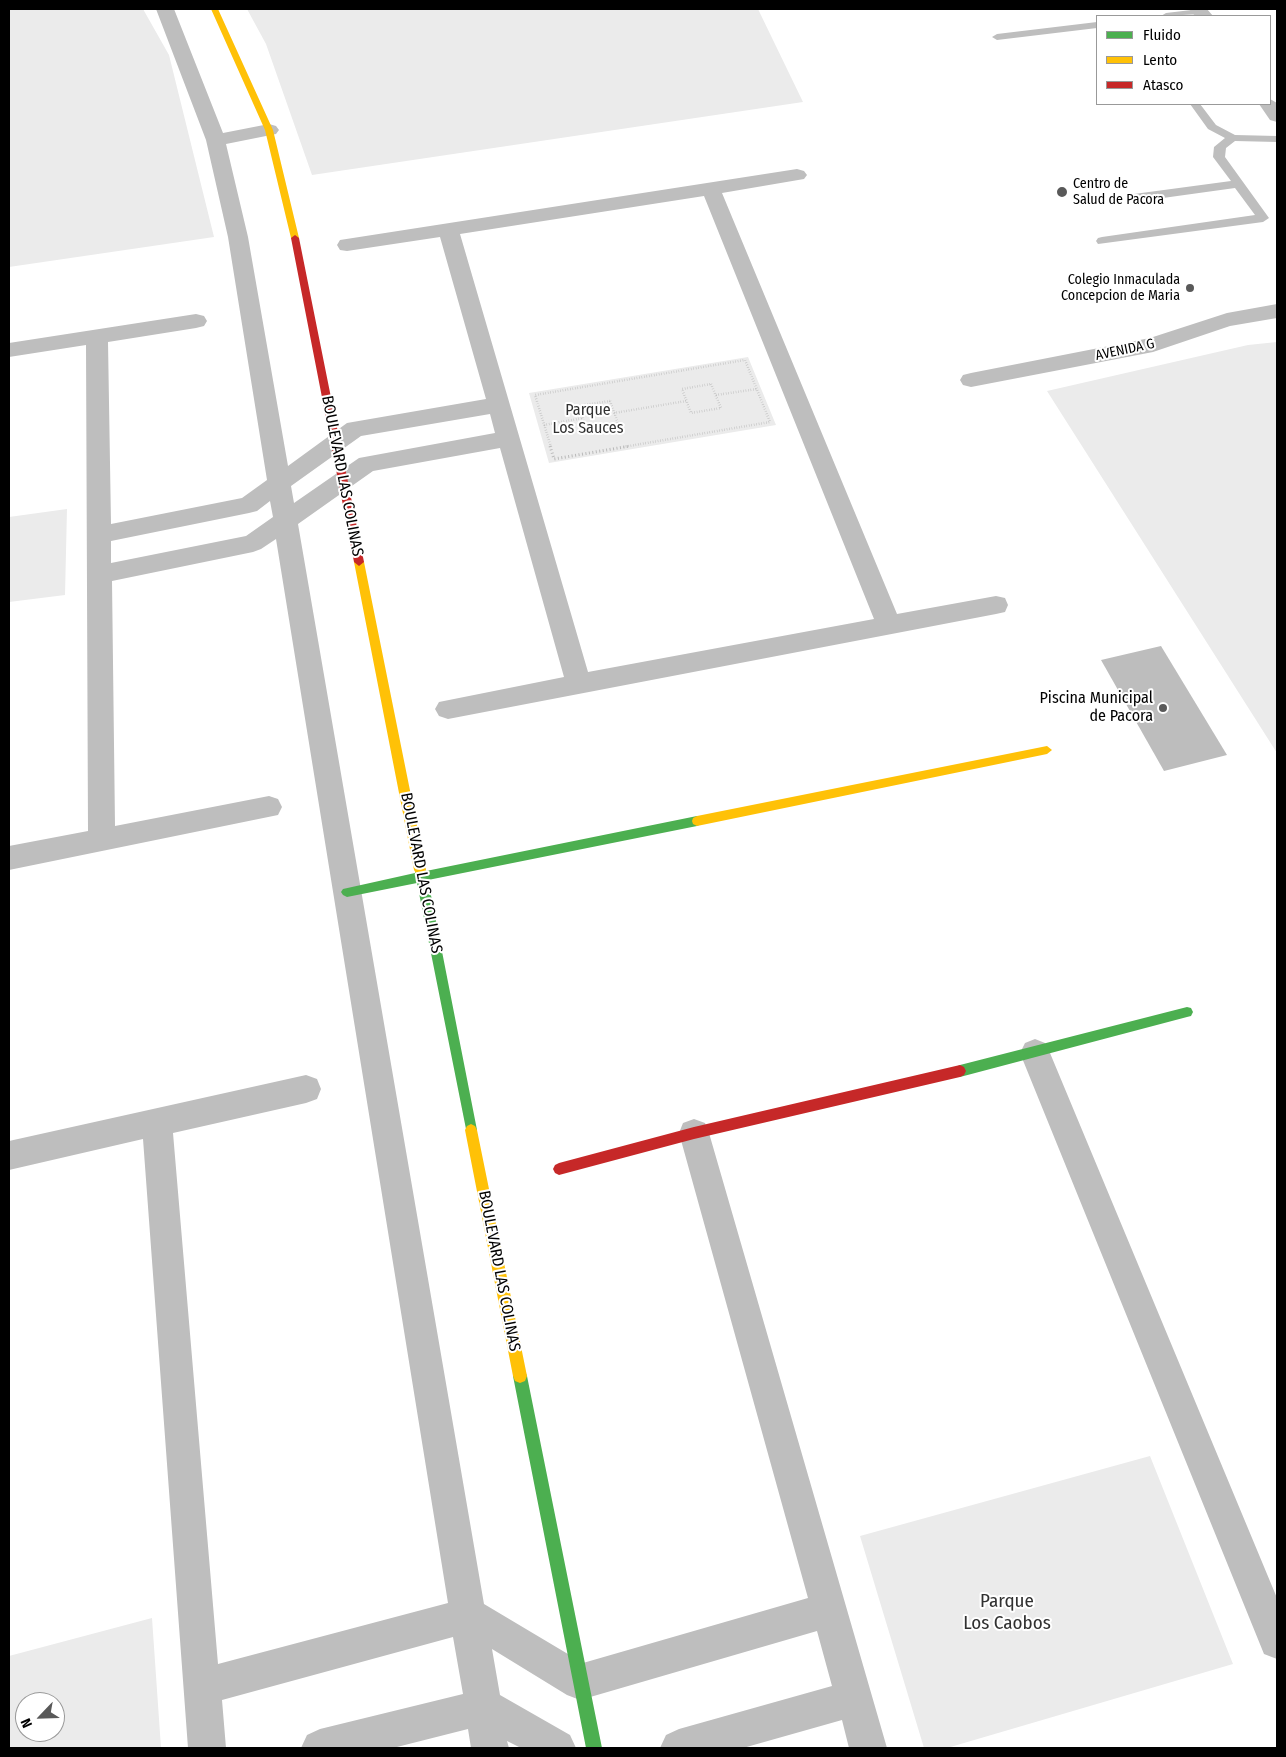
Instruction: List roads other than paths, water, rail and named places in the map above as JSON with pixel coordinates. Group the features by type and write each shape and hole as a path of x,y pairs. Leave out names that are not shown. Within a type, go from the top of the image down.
{"street":[{"path":"165,9 216,140 238,237 490,1748"},
{"name":"BOULEVARD LAS COLINAS","path":"214,9 269,130 291,220 594,1748"},
{"path":"1269,105 1277,116"},
{"path":"216,140 269,130"},
{"path":"347,245 797,175"},
{"path":"710,189 888,626"},
{"path":"448,229 579,684"},
{"name":"AVENIDA G","path":"971,380 1153,345 1227,320 1277,311"},
{"path":"9,350 196,321"},
{"path":"97,336 102,839"},
{"path":"99,535 249,505 355,429 498,406"},
{"path":"99,575 253,543 367,464 507,436"},
{"path":"448,710 996,605"},
{"path":"347,892 1047,750"},
{"path":"9,858 269,807"},
{"path":"559,1169 694,1134 1035,1053 1187,1012"},
{"path":"1035,1053 1277,1642"},
{"path":"9,1155 306,1089"},
{"path":"157,1122 207,1748"},
{"path":"694,1134 868,1748"},
{"path":"202,1687 469,1615 580,1682 828,1610"},
{"path":"680,1748 853,1698"},
{"path":"320,1748 484,1707 557,1748"}],"lane":[{"path":"1175,15 1201,12"},
{"path":"997,37 1096,25"},
{"path":"1196,105 1212,127 1233,138 1277,139"},
{"path":"1102,241 1263,218 1219,157 1220,147 1233,138"},
{"path":"1134,198 1238,184"}],"place":[{"name":"Centro de Salud de Pacora","path":"1062,192"},
{"name":"Colegio Inmaculada Concepcion de Maria","path":"1190,288"},
{"name":"Piscina Municipal de Pacora","path":"1163,708"}],"park label":[{"name":"Parque Los Sauces","path":"588,420"},
{"name":"Parque Los Caobos","path":"1007,1613"}]}
